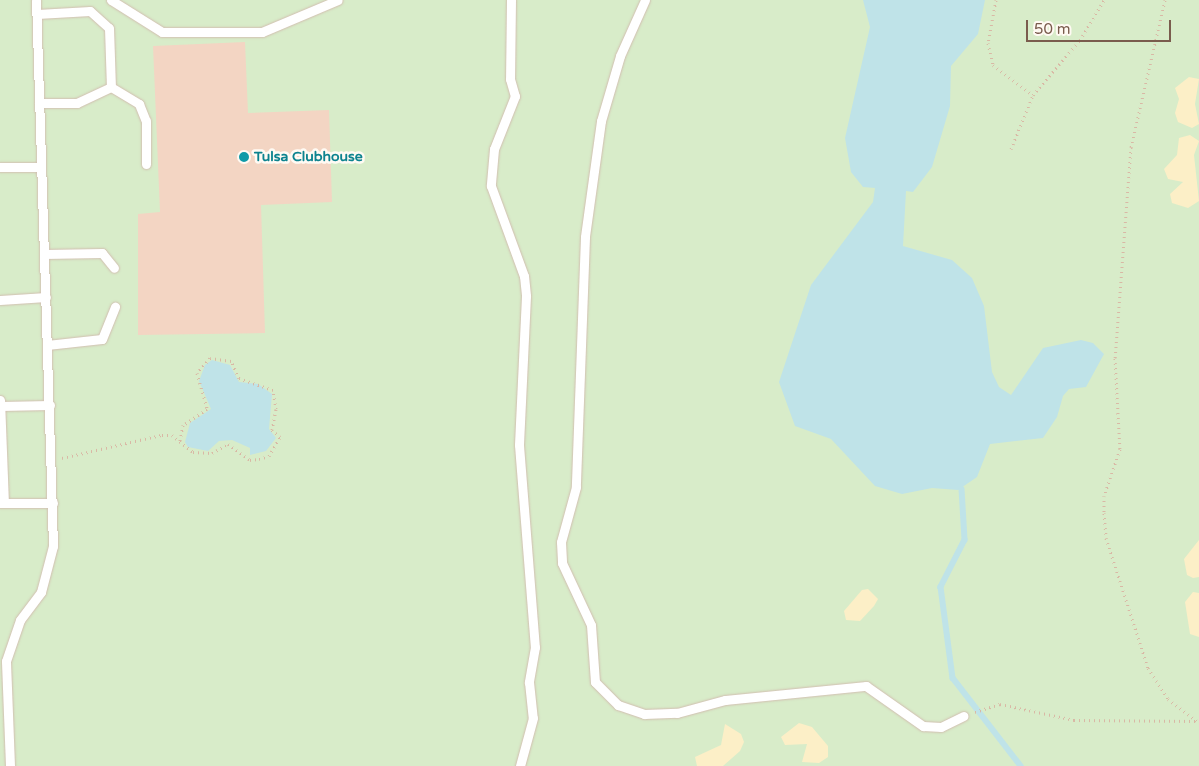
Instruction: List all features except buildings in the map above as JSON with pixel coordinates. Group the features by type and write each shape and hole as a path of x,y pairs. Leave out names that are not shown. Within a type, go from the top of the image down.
{"lane":[{"path":"10,766 3,678 6,661 20,620 41,592 49,569 53,503 36,0"},
{"path":"111,0 162,32 262,32 338,0"},
{"path":"511,0 510,79 515,96 494,149 491,186 524,276 526,296 520,446 535,632 529,682 533,718 520,766"},
{"path":"645,0 620,56 601,120 585,237 586,321 576,487 561,542 562,563 591,625 596,682 618,705 644,714 677,713 725,700 866,686 923,726 941,727 964,716"},
{"path":"37,14 90,11 109,28 111,87"},
{"path":"39,103 77,103 111,87"},
{"path":"111,87 140,104 146,121 146,164"},
{"path":"0,167 41,167"},
{"path":"44,254 102,253 114,268"},
{"path":"0,300 46,297"},
{"path":"47,345 102,338 116,307"},
{"path":"0,400 2,503 53,503"},
{"path":"0,406 50,406"}],"path":[{"path":"996,0 988,43 993,65 1033,95"},
{"path":"1011,150 1033,95 1080,40 1104,0"},
{"path":"1165,0 1131,146 1115,358 1120,449 1104,496 1104,513 1106,538 1148,668 1168,699 1198,722"},
{"path":"52,458 84,456 162,435 180,441 193,452 212,453 228,444 250,460 269,456 280,437 272,430 276,408 273,390 239,378 231,361 210,358 197,373 207,409 183,425 180,441"},
{"path":"990,705 1012,705 1074,720 1198,722"}],"green space":[{"path":"0,0 1199,0 1199,766 0,766"}],"sand":[{"path":"1189,77 1199,79 1195,104 1199,124 1192,128 1178,122 1175,113 1179,99 1175,88"},
{"path":"1190,135 1199,141 1194,155 1199,201 1188,208 1172,203 1170,194 1183,182 1168,179 1164,169 1177,155 1179,138"},
{"path":"1199,540 1199,577 1193,578 1187,575 1184,559"},
{"path":"868,589 878,599 874,606 860,621 846,620 844,611 862,590"},
{"path":"1193,592 1199,593 1199,637 1190,634 1185,602"},
{"path":"799,723 812,727 828,746 828,757 819,763 802,762 807,744 785,745 781,737"},
{"path":"725,724 741,734 744,742 740,751 723,766 697,766 695,757 721,745"}],"water":[{"path":"863,0 985,0 978,34 951,66 950,106 932,167 913,192 906,191 903,246 952,260 972,278 984,306 992,372 999,387 1011,395 1043,348 1081,340 1093,343 1104,354 1086,387 1069,389 1063,396 1057,417 1043,438 990,444 977,477 958,490 932,488 902,494 875,486 831,439 795,426 779,382 811,285 873,202 875,188 863,187 851,172 845,138 870,27"},
{"path":"212,360 230,365 239,382 258,384 272,394 269,429 276,438 266,451 250,455 250,448 232,440 219,441 208,451 188,447 185,442 190,423 211,409 199,381 205,365"}],"waterway":[{"path":"962,489 965,540 941,587 953,678 1021,766"}],"place":[{"name":"Tulsa Clubhouse","path":"244,157"}]}
